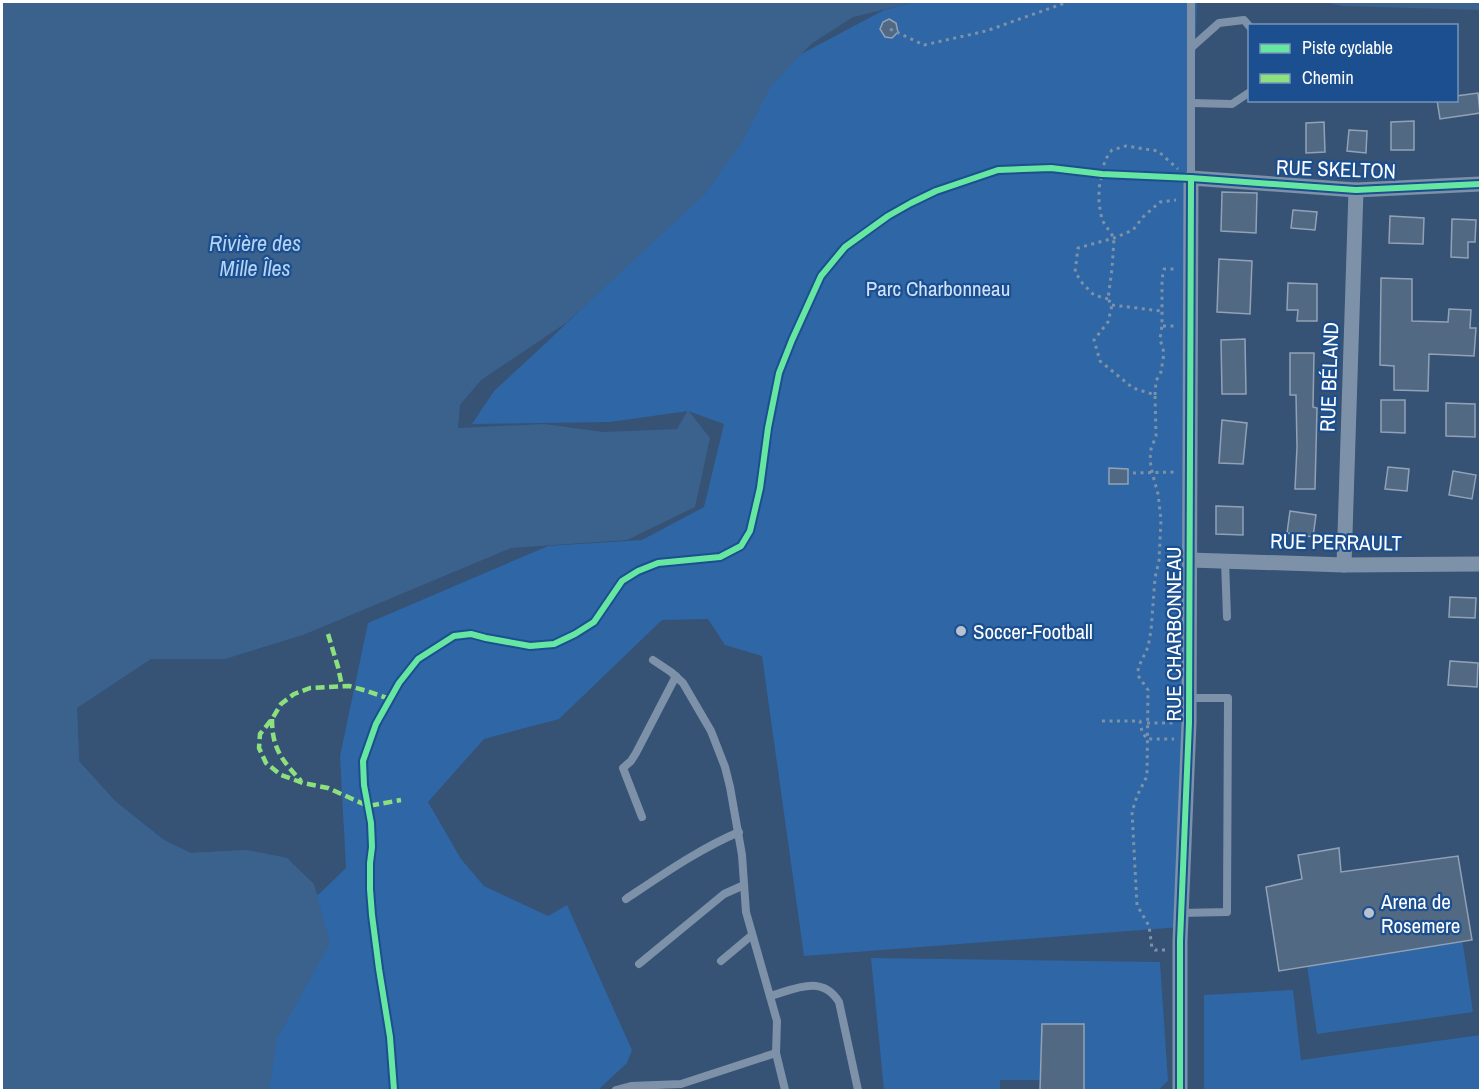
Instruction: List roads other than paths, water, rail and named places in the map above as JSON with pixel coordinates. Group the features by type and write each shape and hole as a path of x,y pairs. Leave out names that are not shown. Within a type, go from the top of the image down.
{"street":[{"name":"RUE SKELTON","path":"1188,178 1356,190 1480,184"},
{"name":"RUE CHARBONNEAU","path":"1180,1090 1180,941 1189,739 1188,178"},
{"name":"RUE BÉLAND","path":"1344,565 1356,190"},
{"name":"RUE PERRAULT","path":"1190,560 1344,565 1480,564"}],"lane":[{"path":"1188,178 1191,2"},
{"path":"1192,47 1219,23 1244,20 1248,25"},
{"path":"1191,103 1232,104 1248,93"},
{"path":"1226,561 1227,617"},
{"path":"653,660 676,676 689,693 711,731 730,787 739,832 746,912 777,1021 776,1053 785,1090"},
{"path":"642,817 623,768 636,753 676,676"},
{"path":"1181,913 1227,912 1228,698 1189,698"},
{"path":"626,899 676,866 739,832"},
{"path":"639,964 724,894 744,885"},
{"path":"721,961 752,935"},
{"path":"770,996 815,985 832,992 839,1002 858,1090"},
{"path":"616,1090 631,1086 682,1087 776,1053"}],"water":[{"name":"Rivière des Mille Îles","path":"2,2 915,2 853,17 811,44 771,86 741,144 704,195 566,323 481,380 460,405 458,428 544,424 603,432 677,429 688,410 710,438 695,507 627,540 511,548 303,635 225,659 151,659 77,708 79,761 115,801 164,841 191,853 246,850 287,858 314,884 330,943 277,1039 269,1090 2,1090"},
{"path":"1324,2 1480,2 1480,10 1342,6"}],"place":[{"name":"Soccer-Football","path":"961,631"},
{"name":"Arena de Rosemere","path":"1369,913"}],"park label":[{"name":"Parc Charbonneau","path":"938,288"}]}
